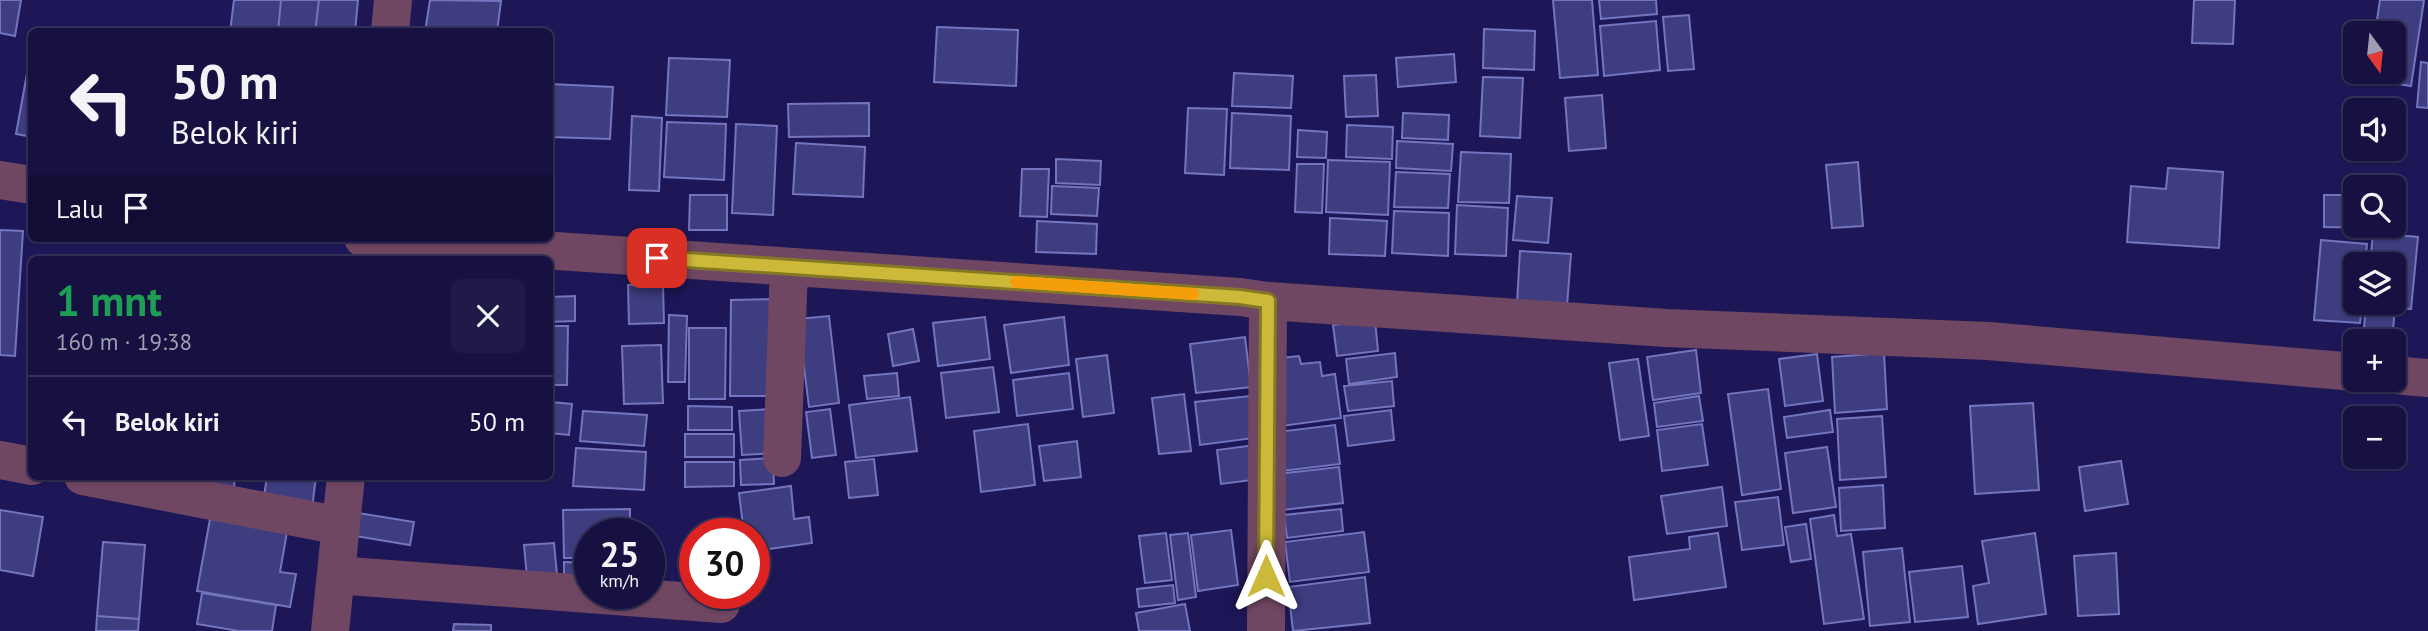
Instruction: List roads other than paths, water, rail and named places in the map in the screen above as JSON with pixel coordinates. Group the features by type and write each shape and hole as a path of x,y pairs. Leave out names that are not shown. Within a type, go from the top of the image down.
{"street":[{"path":"390,28 393,0"},
{"path":"0,180 28,184"},
{"path":"423,242 1666,328 1988,341 2343,371"},
{"path":"782,458 789,268"},
{"path":"1266,631 1268,301"},
{"path":"2406,376 2428,378"},
{"path":"0,460 28,465"},
{"path":"104,480 341,526"},
{"path":"330,631 346,480"},
{"path":"336,575 679,601"}]}
